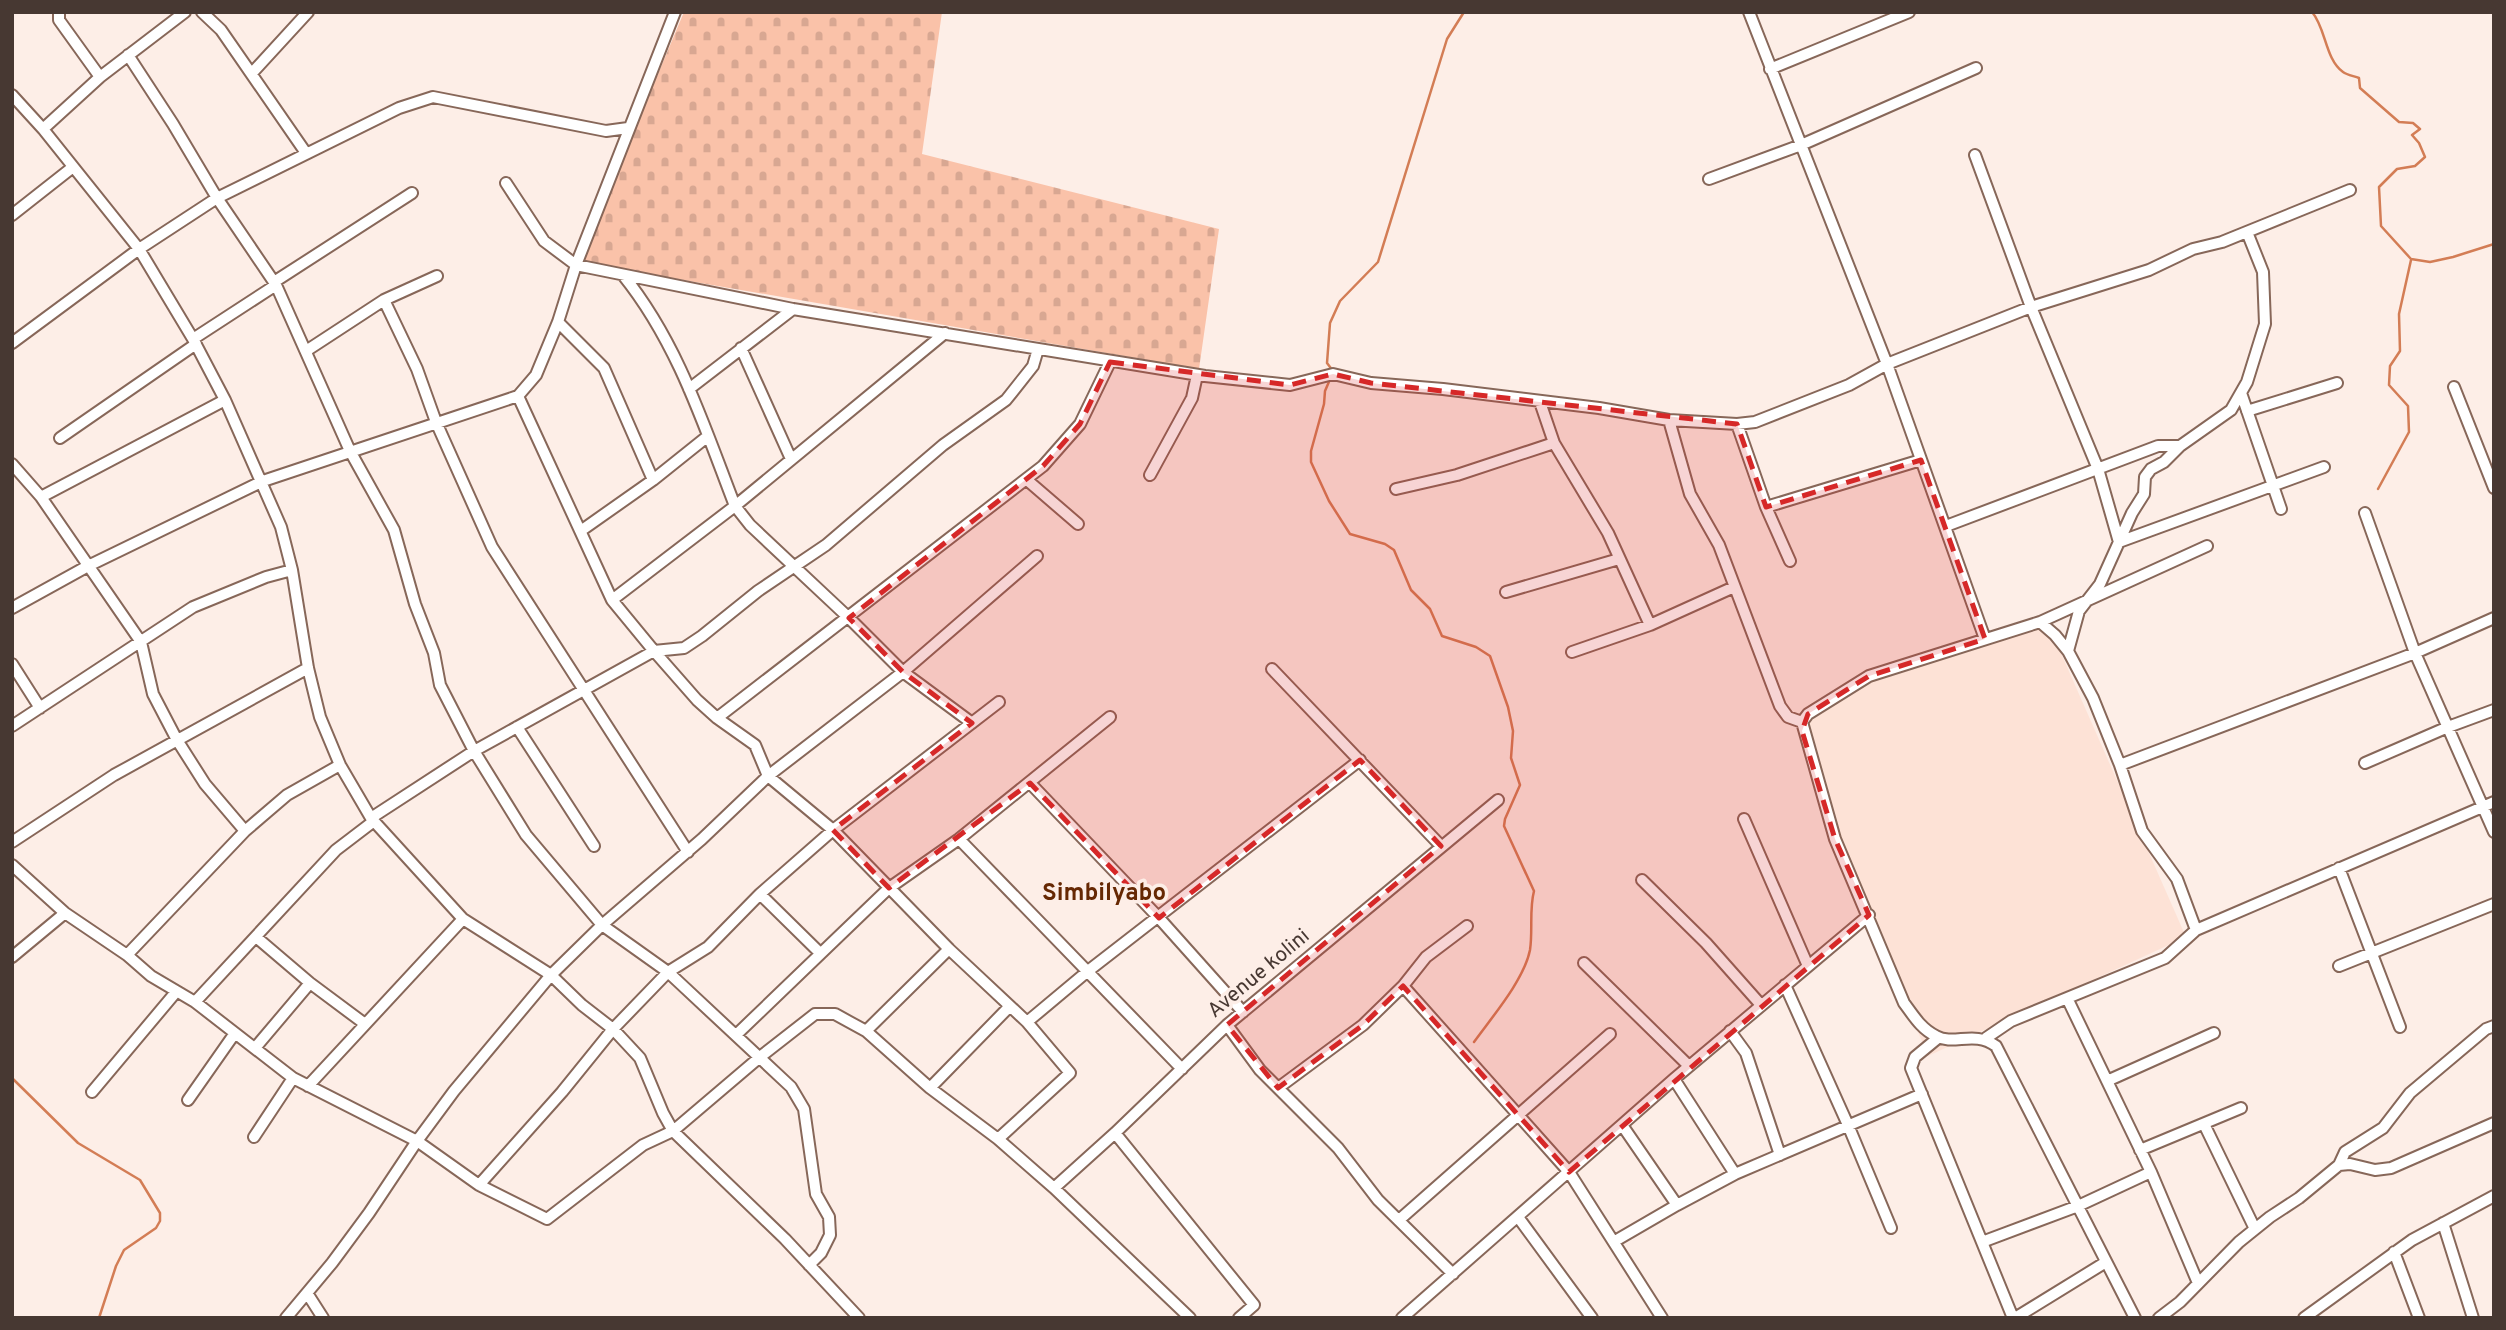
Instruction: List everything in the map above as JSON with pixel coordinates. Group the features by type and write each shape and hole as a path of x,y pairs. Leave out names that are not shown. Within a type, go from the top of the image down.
{"street":[{"path":"59,12 59,20 100,77"},
{"path":"43,129 100,77 185,12"},
{"path":"202,12 221,30 306,153"},
{"path":"251,73 309,12"},
{"path":"12,608 88,566 262,481 519,396 536,375 558,322 576,265 675,12"},
{"path":"1749,12 1886,364 1985,639"},
{"path":"1770,69 1909,12"},
{"path":"128,55 217,198 275,284 350,451 394,530 415,604 434,653 440,685 474,751 526,835 602,925 668,972 791,1087 804,1109 816,1194 830,1217 830,1235 821,1253 809,1265"},
{"path":"1709,179 1801,145 1976,68"},
{"path":"12,95 43,129 139,249 225,400 281,527 292,570 308,668 320,717 340,765 372,819 463,919 551,975 582,1005 613,1029 640,1058 673,1131 744,1198 859,1318"},
{"path":"12,343 139,249 217,198 399,108 433,97 606,131 628,128"},
{"path":"1975,155 2031,307 2098,469 2119,542"},
{"path":"12,215 73,167"},
{"path":"506,183 544,241 576,265 793,309 1197,375 1290,385 1333,374 1371,383 1443,389 1669,419 1737,424 1755,422 1849,385 1886,364 2031,307 2149,270 2193,249 2222,242 2350,190"},
{"path":"60,438 275,284 412,193"},
{"path":"2068,651 2079,611 2100,584 2132,513 2144,494 2145,477 2151,469 2164,463 2180,446 2231,410 2248,382 2265,324 2263,272 2246,232"},
{"path":"623,275 643,300 677,357 736,506 750,525 903,672 972,723"},
{"path":"306,351 384,300 437,276"},
{"path":"384,300 417,369 436,422 492,547 688,852"},
{"path":"689,389 793,309"},
{"path":"558,322 604,368 653,480"},
{"path":"612,600 736,506 945,333"},
{"path":"741,348 791,459"},
{"path":"195,1002 336,850 372,819 474,751 654,651 684,648 702,636 758,591 826,545 943,445 1006,400 1033,366 1038,349"},
{"path":"717,718 1043,467 1080,424 1110,362"},
{"path":"1150,475 1192,398 1197,375"},
{"path":"2247,411 2337,383"},
{"path":"2454,387 2494,488"},
{"path":"2241,393 2281,509"},
{"path":"519,396 612,600 697,700 755,745 768,776 833,830 949,949 1027,1022 1070,1073 998,1139"},
{"path":"41,497 225,400"},
{"path":"1540,402 1554,443 1608,533 1650,625"},
{"path":"1669,419 1690,494 1718,545 1780,706 1788,717 1802,722"},
{"path":"1737,424 1766,507 1790,561"},
{"path":"582,530 653,480 708,436"},
{"path":"1396,489 1457,475 1554,443"},
{"path":"1946,526 2158,446 2180,446"},
{"path":"1766,507 1921,460"},
{"path":"12,464 41,497 141,642 153,694 177,740 205,784 245,831"},
{"path":"2119,542 2324,467"},
{"path":"1027,480 1078,524"},
{"path":"2365,513 2415,653 2448,726 2489,804 2494,832"},
{"path":"2207,546 2040,622 1869,676 1808,714 1802,722 1802,731 1835,839 1905,1003 1921,1026 1938,1038 1986,1038 2011,1021 2165,958 2196,930 2489,804"},
{"path":"286,1318 369,1213 454,1091 551,975 602,925 688,852 768,776 903,672 1037,556"},
{"path":"1506,592 1619,559"},
{"path":"12,726 193,607 266,577 292,570"},
{"path":"1572,652 1650,625 1734,587"},
{"path":"2120,765 2415,653 2494,618"},
{"path":"2040,622 2068,651 2093,698 2120,765 2142,831 2177,879 2196,930"},
{"path":"12,664 40,708"},
{"path":"12,827 15,840 114,775 308,668"},
{"path":"1272,669 1441,846"},
{"path":"479,1185 562,1092 613,1029 668,972 708,947 760,894 833,830 999,702"},
{"path":"2365,763 2448,726 2494,710"},
{"path":"736,1035 819,952 889,888 959,839 1110,716"},
{"path":"517,727 594,846"},
{"path":"1027,1022 1088,971 1360,760"},
{"path":"127,955 245,831 287,795 340,765"},
{"path":"1030,783 1159,918 1243,1012"},
{"name":"Avenue kolini","path":"1054,1188 1243,1012 1498,800"},
{"path":"1744,819 1808,966"},
{"path":"959,839 1182,1069"},
{"path":"12,865 65,913 127,955 151,976 195,1002 293,1078 417,1141 479,1185 547,1219 643,1145 673,1131 815,1014 835,1014 866,1031 930,1088 998,1139 1054,1188 1190,1318"},
{"path":"2339,868 2400,1027"},
{"path":"1643,880 1706,943 1761,1005"},
{"path":"760,894 819,952"},
{"path":"2339,967 2494,904"},
{"path":"12,957 65,913"},
{"path":"1402,1318 1689,1066 1869,915"},
{"path":"308,1086 463,919"},
{"path":"1278,1088 1363,1025 1403,986 1426,957 1467,926"},
{"path":"256,937 310,983 365,1024"},
{"path":"866,1031 949,949"},
{"path":"1584,963 1689,1066"},
{"path":"255,1048 310,983"},
{"path":"1785,985 1891,1227"},
{"path":"1403,986 1569,1171 1662,1318"},
{"path":"92,1092 176,992"},
{"path":"2067,998 2151,1172 2198,1283"},
{"path":"930,1088 1010,1006"},
{"path":"1227,1026 1261,1070 1338,1148 1378,1200 1453,1274"},
{"path":"2159,1318 2180,1302 2239,1242 2339,1165 2345,1152 2384,1128 2410,1093 2486,1029 2494,1026"},
{"path":"1730,1031 1746,1053 1780,1155"},
{"path":"188,1100 235,1033"},
{"path":"2107,1081 2214,1033"},
{"path":"1398,1220 1610,1034"},
{"path":"1938,1038 1914,1057 1911,1068 2014,1318 2106,1262"},
{"path":"1986,1038 1996,1046 2135,1318"},
{"path":"254,1137 293,1078"},
{"path":"1674,1079 1735,1174"},
{"path":"1615,1241 1735,1174 1922,1094"},
{"path":"2140,1150 2241,1108"},
{"path":"2339,1165 2350,1164 2375,1170 2391,1168 2494,1123"},
{"path":"2204,1124 2255,1229"},
{"path":"1622,1125 1677,1205"},
{"path":"1115,1133 1254,1305 1239,1318"},
{"path":"1982,1242 2078,1206 2151,1172"},
{"path":"2304,1318 2412,1240 2494,1196"},
{"path":"1518,1217 1592,1318"},
{"path":"2443,1223 2473,1318"},
{"path":"2394,1252 2419,1318"},
{"path":"307,1293 323,1318"}],"highlighted area":[{"path":"1110,362 1290,385 1333,374 1371,383 1737,424 1766,507 1921,460 1985,639 1869,676 1808,714 1802,731 1835,839 1869,915 1569,1172 1403,986 1363,1025 1278,1088 1227,1025 1441,846 1360,760 1159,918 1030,783 889,888 833,830 972,723 903,672 849,618 1043,466 1080,424"}],"shaded area":[{"path":"2049,626 2186,937 1928,1056 1840,842 1804,722 1867,682"}],"green space":[{"path":"684,12 942,12 922,154 1219,229 1199,369 579,262"}],"waterway":[{"path":"1333,371 1327,363 1330,323 1340,301 1378,262 1447,39 1464,12"},
{"path":"2312,12 2337,66 2345,73 2359,78 2360,88 2399,122 2413,123 2420,129 2412,135 2425,157 2415,166 2397,169 2379,187 2381,226 2411,259 2430,262 2494,244"},
{"path":"2378,489 2409,432 2408,406 2389,385 2390,366 2400,351 2399,314 2411,260"},
{"path":"1331,377 1325,391 1311,451 1311,462 1329,501 1350,534 1385,544 1394,550 1411,590 1430,609 1442,636 1476,647 1490,656 1508,707 1513,731 1511,758 1520,785 1504,826 1534,891 1531,943 1521,974 1474,1042"},
{"path":"12,1078 78,1143 140,1180 160,1213 156,1228 124,1250 99,1318"}],"district":[{"name":"Simbilyabo","path":"1104,894"}]}
